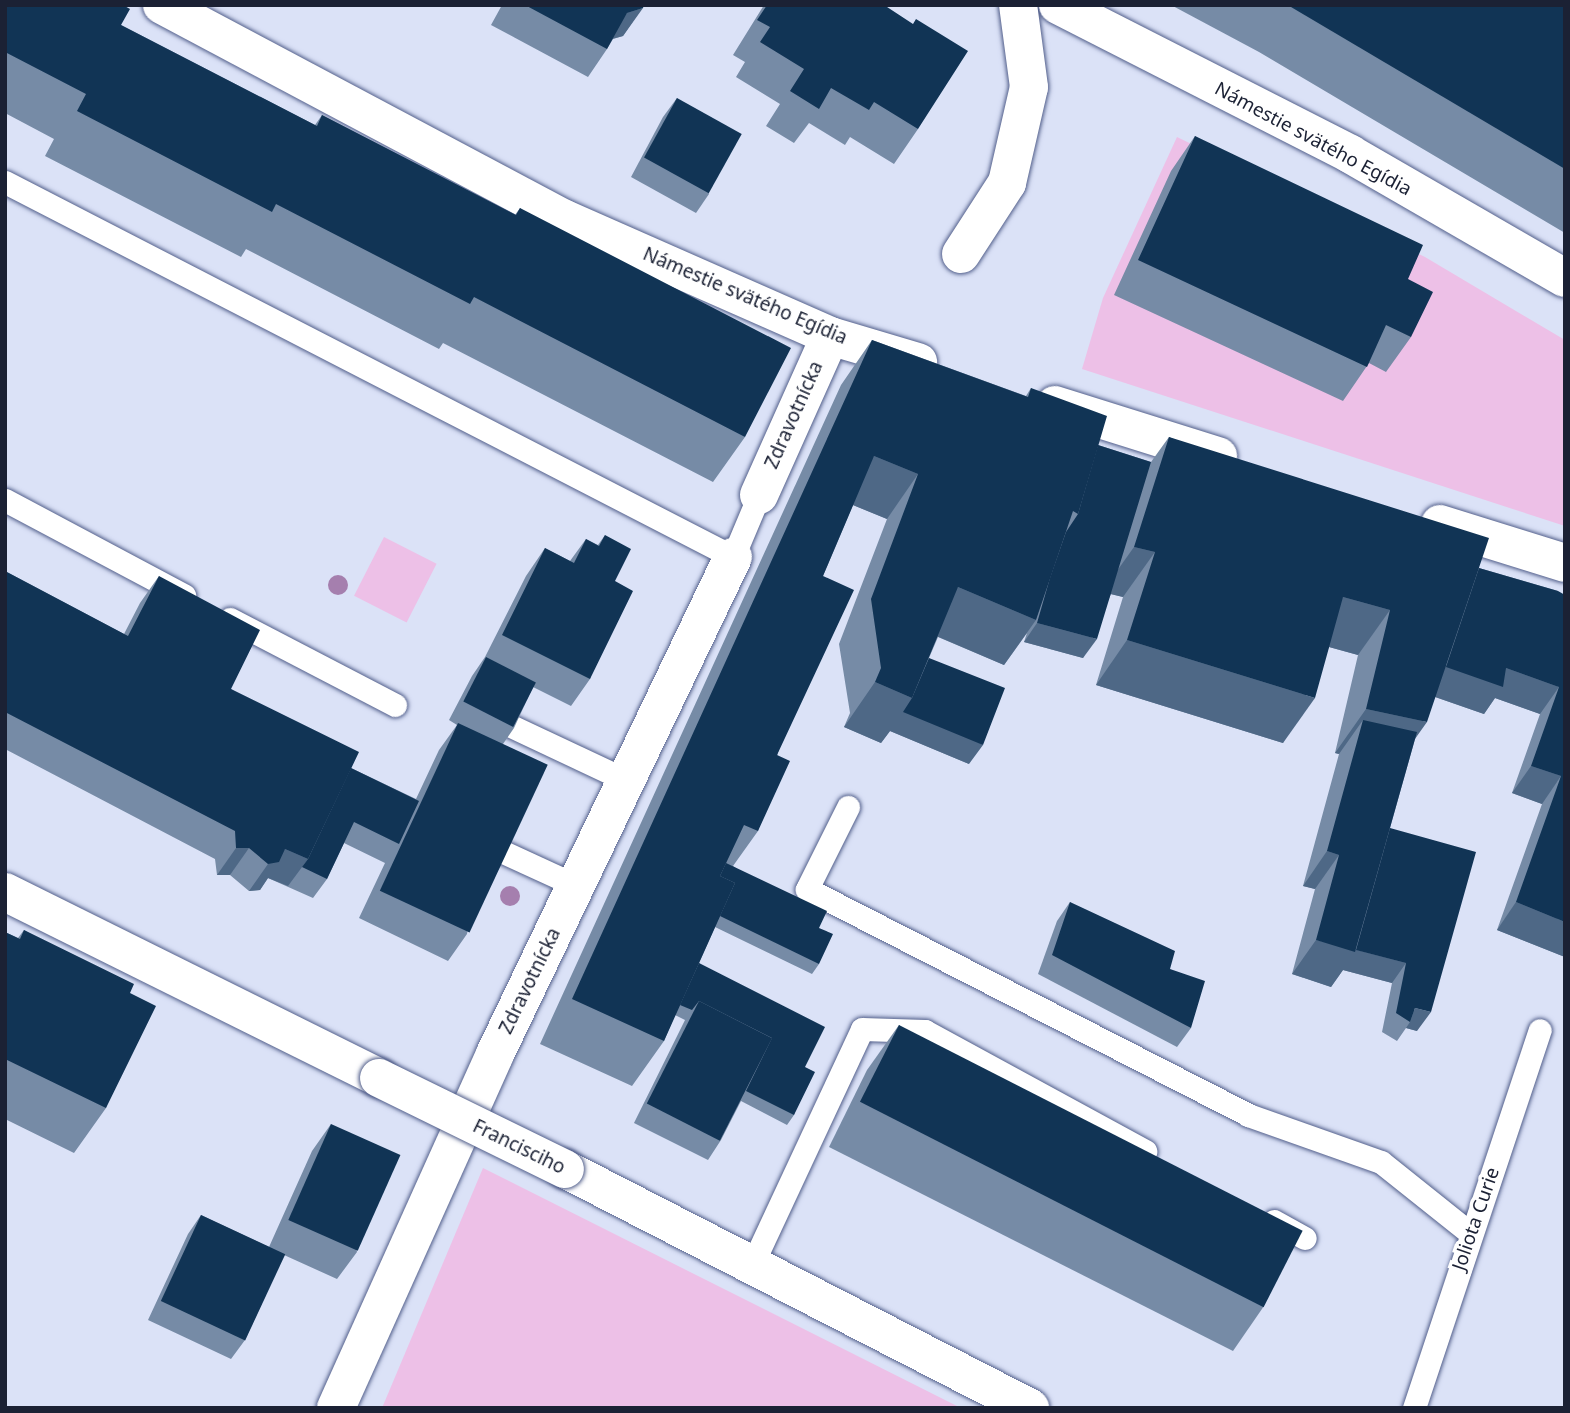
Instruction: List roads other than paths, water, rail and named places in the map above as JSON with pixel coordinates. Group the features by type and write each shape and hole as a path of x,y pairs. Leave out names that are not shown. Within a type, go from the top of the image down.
{"street":[{"name":"Námestie svätého Egídia","path":"162,5 565,219 831,336 957,374"},
{"path":"961,254 1007,183 1029,87 1018,5"},
{"name":"Námestie svätého Egídia","path":"1058,5 1350,154 1565,278"},
{"name":"Zdravotnícka","path":"759,495 831,336"},
{"path":"1021,394 1259,468"},
{"path":"1402,512 1565,563"},
{"name":"Zdravotnícka","path":"336,1408 576,885 733,558"},
{"name":"Francisciho","path":"5,892 565,1169 1030,1408"}],"lane":[{"path":"5,182 733,558 759,495"},
{"path":"5,500 395,705"},
{"path":"511,726 626,780"},
{"path":"848,807 807,889 1248,1115 1381,1162 1470,1233"},
{"path":"501,851 576,885"},
{"path":"752,1265 862,1029 925,1031 1170,1165"},
{"name":"Joliota Curie","path":"1414,1408 1470,1233 1540,1030"},
{"path":"1256,1212 1305,1238"}]}
